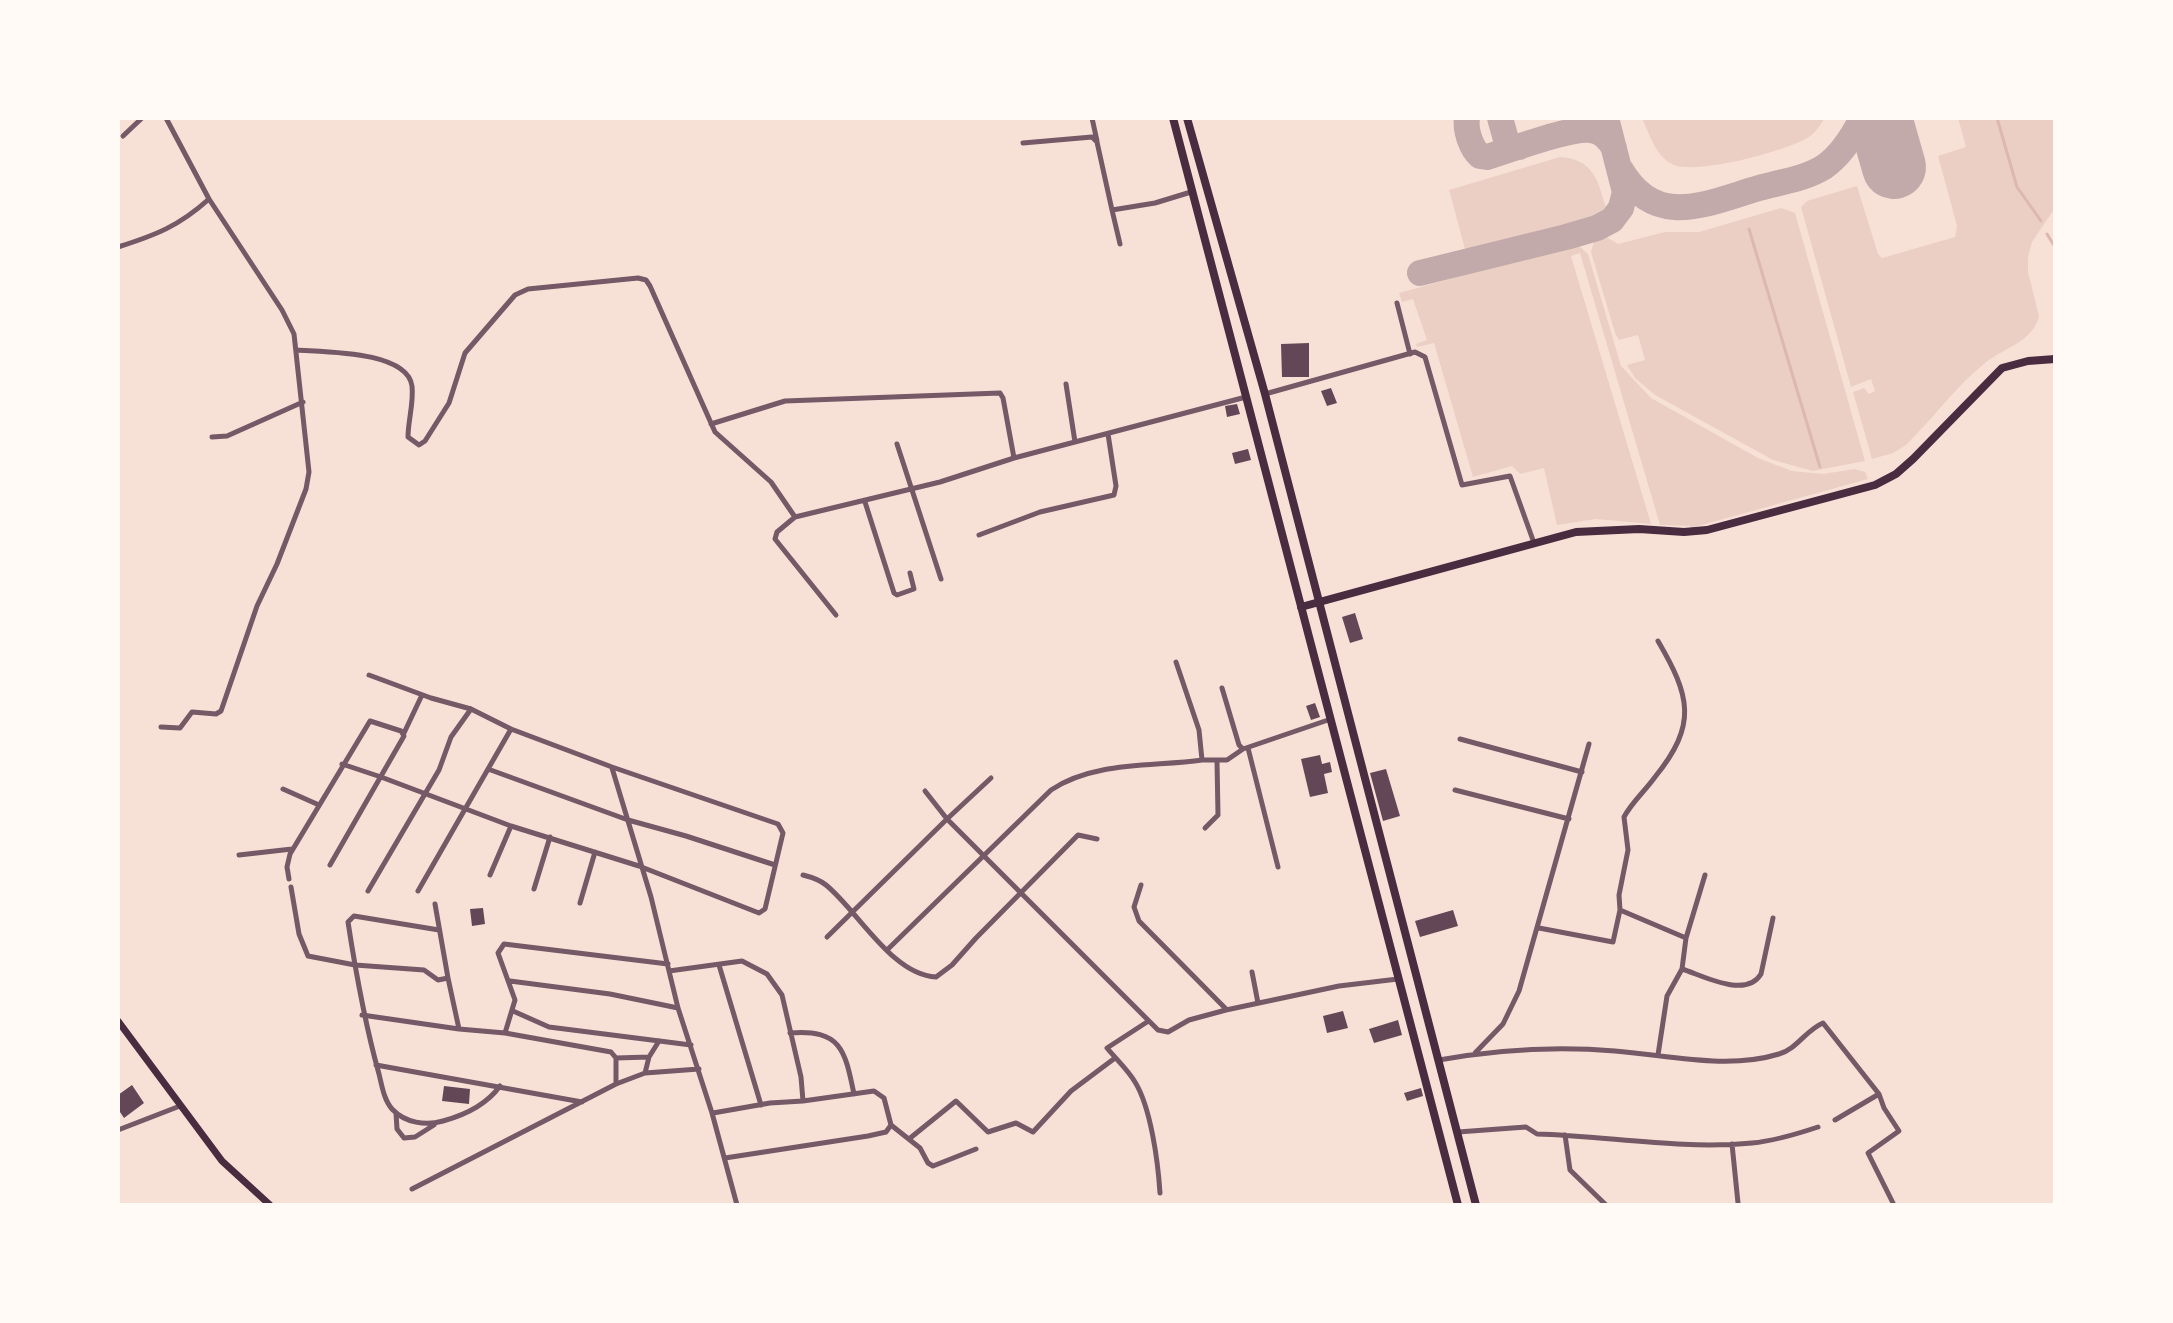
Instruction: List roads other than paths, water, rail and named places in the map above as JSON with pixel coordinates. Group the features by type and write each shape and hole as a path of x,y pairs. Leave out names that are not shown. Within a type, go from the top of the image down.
{"main road":[{"path":"1173,118 1458,1205"},
{"path":"1187,118 1265,394 1476,1205"},
{"path":"1301,607 1576,532 1707,530 1875,485 1896,474 1913,459 2002,368 2028,361 2055,359"},
{"path":"1354,806 1371,802"},
{"path":"118,1021 222,1161 270,1205"},
{"path":"1451,1179 1468,1176"}],"street":[{"path":"123,136 142,118"},
{"path":"161,727 184,727 192,712 216,714 221,711 257,606 306,489 309,472 294,334 282,310 209,199 166,118"},
{"path":"1092,118 1120,244"},
{"path":"1023,143 1092,137 1097,142"},
{"path":"1112,210 1155,203 1191,192"},
{"path":"118,247 162,233 209,199"},
{"path":"297,350 348,354 390,362 405,371 412,388 408,437 419,445 425,441 449,403 465,353 515,295 528,289 638,278 646,280 711,424 723,441 771,482 795,517"},
{"path":"1397,303 1410,354"},
{"path":"1265,394 1415,352 1425,357 1462,485 1510,476 1534,543"},
{"path":"1066,384 1075,442"},
{"path":"711,424 785,401 1000,393 1014,458"},
{"path":"836,615 775,539 777,532 795,517 865,502 1014,458 1248,397"},
{"path":"212,437 227,436 303,402"},
{"path":"979,535 1040,512 1114,495 1116,486 1108,434"},
{"path":"897,444 941,579"},
{"path":"865,502 894,593 897,595 914,589 910,573"},
{"path":"1539,928 1613,942 1628,850 1624,817 1671,754 1681,738 1684,723 1685,704 1681,684 1658,641"},
{"path":"1176,662 1199,730 1202,760"},
{"path":"342,764 511,826 644,869 759,913 765,909 783,833 778,824 612,767 511,729 471,709 369,675"},
{"path":"1222,688 1239,745 1246,749 1278,867"},
{"path":"330,865 381,777 422,695"},
{"path":"368,891 426,794 449,742 471,709"},
{"path":"887,950 982,855 1063,782 1111,769 1235,757 1246,749 1332,718"},
{"path":"289,879 288,859 292,849 370,721 404,734"},
{"path":"418,891 511,729"},
{"path":"1460,739 1582,772"},
{"path":"1474,1054 1511,1012 1539,928 1589,744"},
{"path":"1205,828 1218,815 1217,761"},
{"path":"612,767 644,869 678,1008 692,1045 737,1205"},
{"path":"488,769 630,821 775,865"},
{"path":"827,937 991,778"},
{"path":"283,789 319,805"},
{"path":"1455,790 1569,819"},
{"path":"925,791 982,855 1158,1030 1168,1032 1189,1020 1258,1003 1339,986 1398,979"},
{"path":"490,875 511,826"},
{"path":"803,875 827,885 887,950 915,971 926,977 936,977 946,971 1078,835 1097,839"},
{"path":"534,889 550,837"},
{"path":"239,855 292,849"},
{"path":"580,903 595,852"},
{"path":"1658,1055 1667,996 1682,969 1686,938 1705,875"},
{"path":"1141,885 1134,907 1139,921 1226,1010"},
{"path":"291,887 299,934 308,956 355,965 419,970 438,980 448,978"},
{"path":"435,904 459,1029"},
{"path":"1620,910 1686,938"},
{"path":"435,1124 413,1122 396,1112 384,1094 362,1015 348,922 354,916 439,930"},
{"path":"1682,969 1748,987 1761,974 1773,918"},
{"path":"505,1033 513,1011 514,993 498,953 504,944 668,967 742,961 767,974 782,995 803,1101"},
{"path":"719,965 761,1105"},
{"path":"1252,972 1258,1003"},
{"path":"509,981 610,994 678,1008"},
{"path":"513,1011 549,1027 692,1045"},
{"path":"362,1015 505,1033 611,1052 616,1058 616,1084"},
{"path":"1147,1022 1107,1048 1132,1077 1141,1095 1155,1147 1160,1193"},
{"path":"1438,1060 1474,1054 1569,1050 1708,1061 1774,1056 1787,1051 1822,1023 1879,1094 1899,1131 1868,1153 1894,1205"},
{"path":"790,1033 813,1031 831,1037 847,1060 854,1094"},
{"path":"645,1073 649,1057 659,1041"},
{"path":"616,1058 649,1057"},
{"path":"909,1139 956,1101 988,1132 1016,1123 1033,1132 1071,1091 1115,1058"},
{"path":"376,1065 583,1102"},
{"path":"412,1189 616,1084 645,1073 699,1069"},
{"path":"396,1112 397,1129 404,1138 415,1137 435,1124 463,1114 483,1102 500,1086"},
{"path":"712,1113 879,1092 884,1098 891,1125 909,1139 933,1166 976,1149"},
{"path":"1835,1120 1879,1094"},
{"path":"118,1130 180,1106"},
{"path":"725,1158 868,1136 886,1132 891,1125"},
{"path":"1457,1133 1526,1127 1536,1134 1732,1144 1756,1143 1818,1127"},
{"path":"1565,1135 1570,1170 1606,1205"},
{"path":"1732,1144 1738,1203"}],"waterway":[{"path":"1997,118 2017,187 2041,221"},
{"path":"1749,229 1820,467"},
{"path":"2047,234 2055,247"}]}
